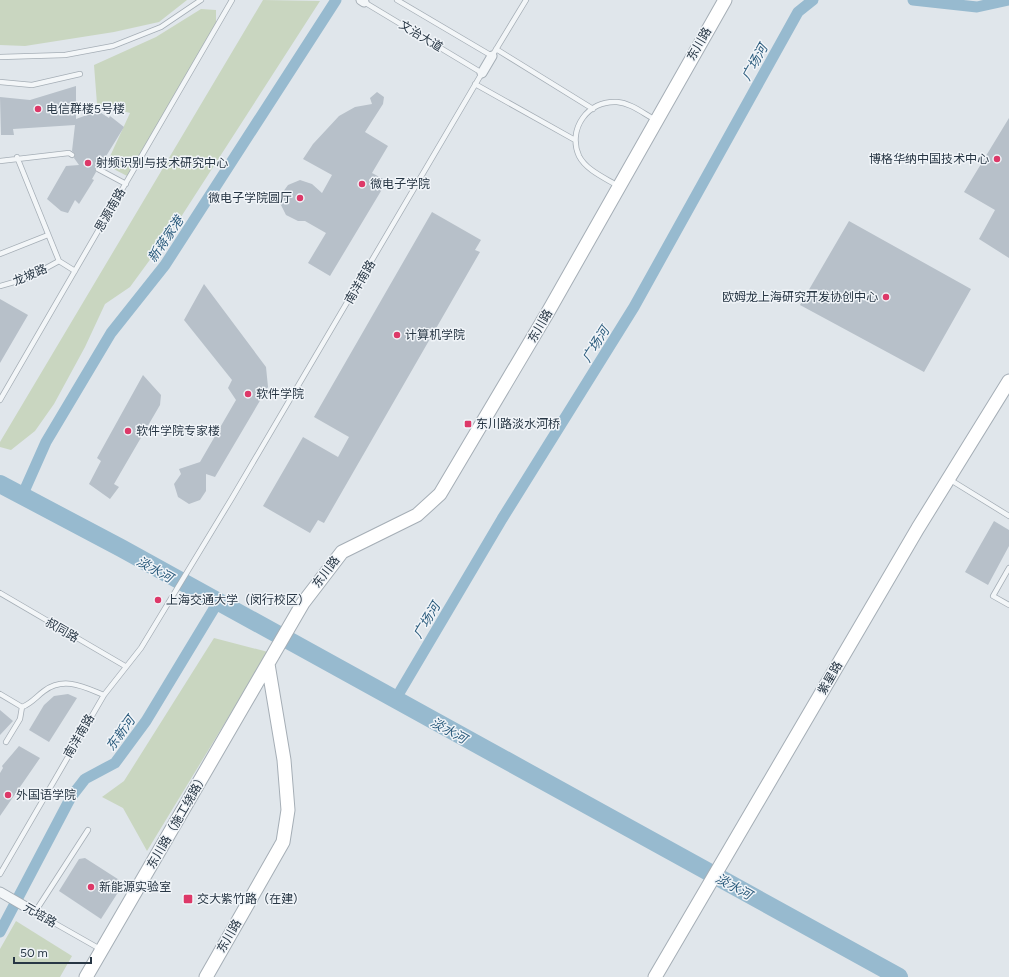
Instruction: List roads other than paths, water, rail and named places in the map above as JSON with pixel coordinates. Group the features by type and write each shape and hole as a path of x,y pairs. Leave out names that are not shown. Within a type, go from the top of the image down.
{"main road":[{"name":"东川路","path":"206,977 283,842 288,810 284,760 268,664 303,604 342,552 417,515 440,494 548,312 725,0"},
{"name":"紫星路","path":"655,977 949,479 1009,382"},
{"name":"东川路（施工绕路）","path":"86,977 268,664"}],"street":[{"name":"南洋南路","path":"482,73 494,52"},
{"name":"元培路","path":"1,892 26,907"}],"lane":[{"path":"0,57 65,55 113,46 161,28 201,0"},
{"name":"思源南路","path":"0,400 232,0"},
{"name":"文治大道","path":"397,0 494,52 593,109"},
{"name":"南洋南路","path":"494,52 526,0"},
{"name":"文治大道","path":"363,1 482,73"},
{"name":"南洋南路","path":"0,874 104,695 125,666 141,648 168,605 280,418 482,73"},
{"path":"0,82 32,85 80,74"},
{"path":"475,84 575,140"},
{"path":"619,186 593,171 580,157 575,140 577,126 585,115 598,105 617,102 631,106 656,120"},
{"path":"0,161 17,157 68,153 72,155"},
{"path":"17,157 59,261 75,271"},
{"path":"98,169 126,184"},
{"path":"0,254 48,235"},
{"name":"龙坡路","path":"0,286 28,278 59,261"},
{"path":"949,479 1009,516"},
{"path":"1009,568 993,596 1009,605"},
{"name":"叔同路","path":"0,593 125,666"},
{"path":"22,708 55,684 67,682 80,685 104,695"},
{"path":"0,694 22,708"},
{"path":"6,742 20,719 22,708"},
{"path":"35,912 88,830"},
{"name":"元培路","path":"26,907 102,949"}],"waterway":[{"name":"新蒋家港","path":"22,496 46,442 111,333 165,265 336,0"},
{"name":"广场河","path":"395,700 502,519 634,307 798,12 813,0"},
{"name":"广场河","path":"913,0 977,7 1008,0"},
{"name":"淡水河","path":"0,484 121,548 899,977"},
{"name":"东新河","path":"0,932 71,797 85,779 115,763 146,721 218,602"}],"place":[{"name":"电信群楼5号楼","path":"38,109"},
{"name":"博格华纳中国技术中心","path":"997,159"},
{"name":"射频识别与技术研究中心","path":"88,163"},
{"name":"微电子学院","path":"362,184"},
{"name":"微电子学院圆厅","path":"300,198"},
{"name":"欧姆龙上海研究开发协创中心","path":"886,297"},
{"name":"计算机学院","path":"397,335"},
{"name":"软件学院","path":"248,394"},
{"name":"东川路淡水河桥","path":"468,424"},
{"name":"软件学院专家楼","path":"128,431"},
{"name":"上海交通大学（闵行校区）","path":"158,600"},
{"name":"外国语学院","path":"8,795"},
{"name":"新能源实验室","path":"91,887"},
{"name":"交大紫竹路（在建）","path":"188,899"}]}
